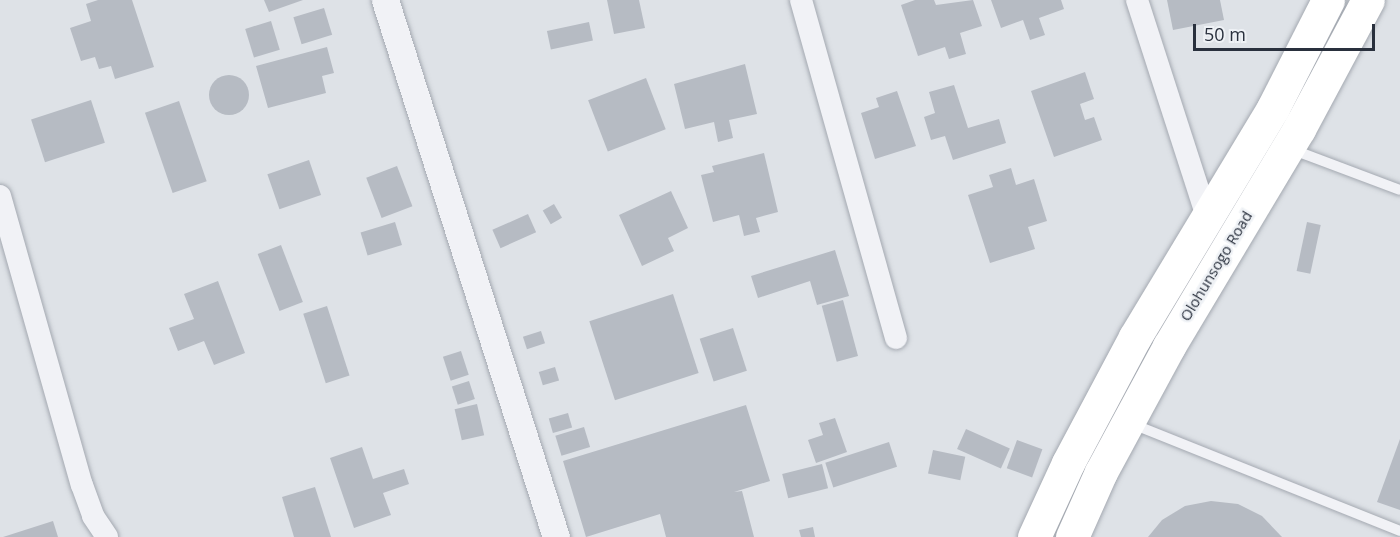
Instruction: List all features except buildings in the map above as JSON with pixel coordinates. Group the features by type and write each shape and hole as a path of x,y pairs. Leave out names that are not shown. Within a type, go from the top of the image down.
{"main road":[{"path":"1034,537 1068,463 1135,337 1273,108 1328,0"},
{"name":"Olohunsogo Road","path":"1072,537 1127,422 1288,148 1368,0"}],"street":[{"path":"385,0 556,537"},
{"path":"801,0 896,338"},
{"path":"1137,0 1207,217"},
{"path":"0,196 82,485 93,516 107,537"}],"lane":[{"path":"1288,148 1400,190"},
{"path":"1127,422 1400,531"}]}
